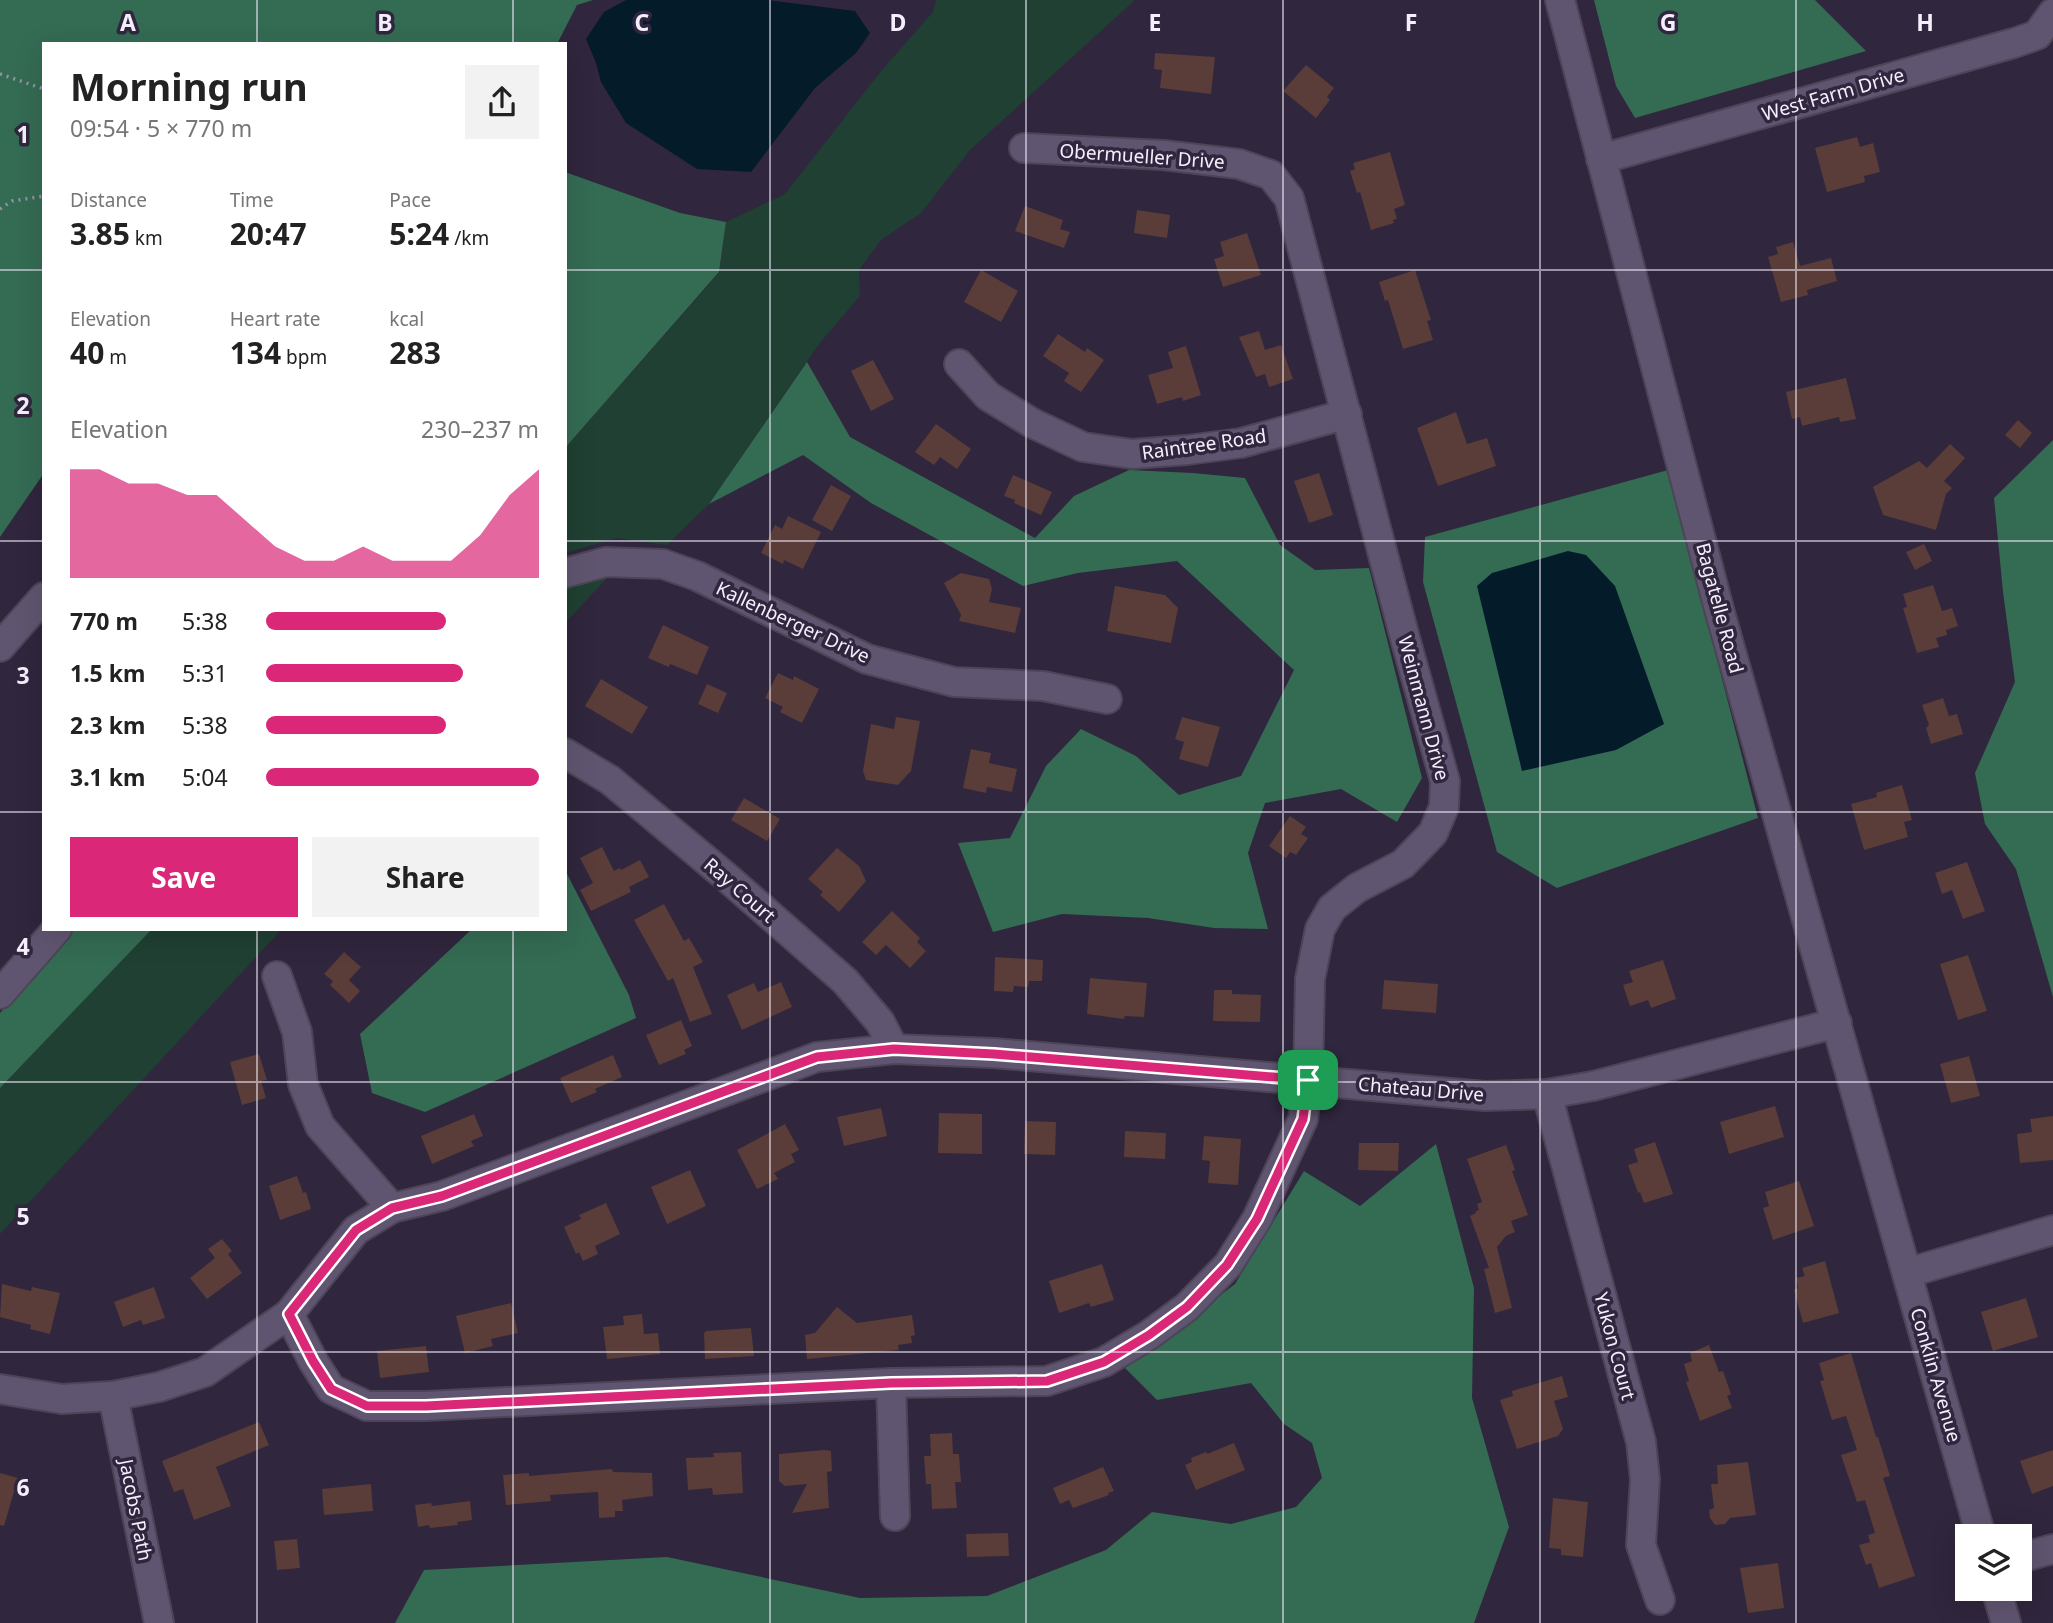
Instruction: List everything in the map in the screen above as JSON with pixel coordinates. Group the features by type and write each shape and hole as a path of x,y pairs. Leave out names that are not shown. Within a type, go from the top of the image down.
{"street":[{"name":"Bagatelle Road","path":"1560,0 1719,610 1891,1214"},
{"name":"West Farm Drive","path":"1601,159 2047,34"},
{"name":"Obermueller Drive","path":"1024,148 1163,155 1239,164 1271,175 1290,198"},
{"name":"Weinmann Drive","path":"289,1314 331,1389 367,1406 426,1406 891,1383 1047,1381 1104,1362 1149,1335 1187,1307 1227,1265 1257,1219 1303,1119 1308,1080 1310,979 1320,929 1332,908 1357,888 1403,864 1433,833 1444,807 1446,781 1405,638 1290,198"},
{"name":"Raintree Road","path":"959,364 988,396 1032,423 1083,447 1132,454 1241,443 1347,414"},
{"name":"Kallenberger Drive","path":"567,572 606,562 663,564 697,576 867,659 954,682 1043,686 1107,699"},
{"path":"0,647 42,599"},
{"name":"Ray Court","path":"567,754 610,780 845,981 880,1022 894,1049"},
{"path":"0,994 55,931"},
{"path":"277,976 297,1032 303,1084 320,1126 392,1208"},
{"name":"Chateau Drive","path":"0,1389 62,1399 113,1396 159,1387 205,1372 289,1314 356,1230 392,1208 442,1196 817,1057 894,1049 994,1054 1485,1096 1547,1094 1593,1086 1837,1023"},
{"name":"Yukon Court","path":"1547,1094 1642,1442 1645,1479 1641,1545 1660,1600"},
{"name":"Conklin Avenue","path":"1891,1214 1979,1524"},
{"path":"1907,1273 2053,1230"},
{"path":"891,1383 895,1516"},
{"name":"Jacobs Path","path":"113,1396 159,1623"},
{"path":"2032,1555 2053,1549"},
{"path":"2000,1601 2006,1623"}],"path":[{"path":"0,74 42,88"},
{"path":"0,209 12,201 42,196"}],"green space":[{"path":"0,0 593,0 577,5 558,42 42,42 42,476 0,537"},
{"path":"936,0 1135,0 970,150 921,213 881,240 859,270 860,296 819,344 709,504 667,545 617,538 567,552 567,446 719,273 726,222 785,194 881,71 933,12"},
{"path":"1594,0 1815,0 1866,51 1635,118 1616,86"},
{"path":"567,173 680,213 726,222 719,272 567,446"},
{"path":"807,362 850,437 1035,538 1074,496 1129,470 1193,473 1245,478 1280,545 1315,570 1369,568 1422,778 1397,822 1341,789 1265,803 1248,853 1268,929 1214,928 1148,918 1062,914 993,932 958,843 1010,838 1046,766 1081,729 1136,756 1179,795 1241,776 1294,670 1177,561 1078,573 1023,586 871,503 803,455 709,504"},
{"path":"2053,440 2053,997 2016,869 1985,824 1975,773 2015,682 1994,498"},
{"path":"1668,470 1758,818 1557,888 1497,852 1423,582 1425,537"},
{"path":"609,576 567,621 567,587"},
{"path":"567,874 629,995 636,1018 425,1112 372,1093 360,1034 470,931 567,931"},
{"path":"72,931 150,931 0,1088 0,1013"},
{"path":"150,931 280,931 0,1234 0,1088"},
{"path":"1436,1144 1474,1288 1472,1398 1509,1527 1474,1623 395,1623 424,1570 667,1557 860,1598 987,1596 1106,1550 1152,1512 1231,1524 1296,1507 1322,1478 1312,1443 1284,1424 1251,1383 1157,1400 1125,1368 1235,1284 1304,1171 1360,1206"}],"water":[{"path":"626,0 767,0 855,11 870,33 856,53 815,88 751,172 697,169 626,123 601,82 586,39 604,12"},
{"path":"1568,551 1586,555 1615,586 1664,724 1616,750 1522,771 1477,586 1492,573"}],"building":[{"path":"1155,53 1215,57 1211,94 1160,88 1162,70 1154,69"},
{"path":"1306,65 1334,88 1327,97 1330,100 1316,118 1283,91"},
{"path":"1857,137 1860,147 1873,143 1880,172 1864,176 1865,182 1827,192 1815,148"},
{"path":"1390,152 1405,205 1394,209 1397,219 1393,220 1394,223 1371,230 1360,192 1357,193 1350,171 1355,169 1353,163"},
{"path":"1025,206 1063,220 1060,229 1070,232 1064,248 1015,231"},
{"path":"1137,210 1170,215 1167,238 1134,233"},
{"path":"1247,233 1261,275 1223,287 1214,259 1224,256 1220,242"},
{"path":"1793,242 1800,266 1831,258 1837,281 1807,290 1808,295 1781,302 1768,257 1778,254 1776,247"},
{"path":"981,270 1018,291 1001,322 964,302"},
{"path":"1415,270 1431,320 1427,321 1433,340 1403,349 1388,300 1385,301 1379,282"},
{"path":"1259,331 1265,350 1281,345 1293,379 1269,387 1265,374 1256,377 1239,337"},
{"path":"1058,334 1085,352 1087,348 1104,360 1081,392 1064,381 1069,373 1043,356"},
{"path":"1186,346 1201,395 1183,401 1182,397 1157,404 1148,375 1173,368 1168,352"},
{"path":"873,360 894,399 871,411 851,371"},
{"path":"1846,378 1856,419 1840,422 1839,417 1802,426 1800,417 1792,419 1786,392"},
{"path":"1456,412 1467,444 1487,438 1496,466 1438,486 1417,428"},
{"path":"2018,420 2032,433 2020,448 2005,435"},
{"path":"936,424 971,449 957,469 940,457 934,465 915,452"},
{"path":"1950,444 1965,458 1944,481 1952,488 1946,494 1936,530 1883,515 1873,487 1919,461 1927,468"},
{"path":"1319,473 1333,515 1309,523 1294,481"},
{"path":"1013,475 1052,492 1041,515 1004,496"},
{"path":"831,485 851,496 832,531 812,520"},
{"path":"788,516 821,532 803,569 784,560 783,564 761,553 775,525 782,529"},
{"path":"1924,544 1932,561 1915,570 1906,552"},
{"path":"961,573 989,579 992,589 989,602 1021,608 1015,633 959,621 961,615 944,583"},
{"path":"1933,585 1942,611 1952,608 1958,626 1946,630 1947,635 1936,638 1939,647 1917,653 1903,608 1907,607 1903,594"},
{"path":"1115,586 1165,595 1178,608 1171,643 1107,631"},
{"path":"663,625 709,647 697,675 648,658"},
{"path":"778,673 793,680 794,676 819,689 802,723 780,712 783,707 765,698"},
{"path":"601,679 648,707 632,734 585,706"},
{"path":"707,684 727,693 718,713 698,704"},
{"path":"1943,698 1949,716 1957,714 1963,734 1931,744 1926,728 1929,725 1922,705"},
{"path":"896,717 920,721 911,771 898,785 866,780 863,771 871,724 894,729"},
{"path":"1182,717 1220,727 1208,767 1179,759 1184,742 1175,739"},
{"path":"971,749 991,753 989,763 1017,769 1012,792 987,787 986,793 963,788"},
{"path":"1902,785 1912,820 1904,822 1908,837 1864,850 1851,804 1877,797 1876,793"},
{"path":"744,798 780,819 767,841 731,820"},
{"path":"1290,816 1306,827 1301,834 1308,838 1296,855 1290,852 1286,858 1269,846"},
{"path":"602,847 614,871 640,860 649,877 629,887 631,892 591,911 580,890 593,883 580,858"},
{"path":"837,848 859,866 866,881 839,912 820,895 823,892 808,879"},
{"path":"1967,862 1985,911 1963,919 1952,890 1942,894 1935,873"},
{"path":"664,904 684,941 689,938 703,962 693,967 712,1014 690,1022 673,978 668,981 634,920"},
{"path":"892,911 920,938 917,942 926,951 910,968 886,945 876,955 862,942"},
{"path":"344,952 361,967 349,980 360,991 349,1003 330,985 333,981 324,974"},
{"path":"1968,955 1987,1011 1958,1020 1940,964"},
{"path":"995,957 1043,960 1042,981 1029,981 1028,987 1014,986 1013,992 994,991"},
{"path":"1663,960 1676,999 1651,1008 1648,1000 1630,1006 1623,985 1633,982 1629,971"},
{"path":"1090,978 1147,983 1144,1017 1125,1016 1124,1019 1087,1014"},
{"path":"1384,980 1438,984 1436,1013 1382,1009"},
{"path":"781,982 792,1007 742,1030 727,995 754,983 758,992"},
{"path":"1214,990 1261,995 1260,1022 1213,1021"},
{"path":"681,1020 692,1046 684,1050 686,1054 659,1065 646,1035"},
{"path":"259,1054 267,1080 261,1081 266,1098 242,1105 230,1062"},
{"path":"613,1055 622,1077 571,1103 560,1078"},
{"path":"1969,1056 1980,1096 1951,1103 1940,1064"},
{"path":"1775,1106 1784,1137 1729,1154 1720,1122"},
{"path":"881,1108 887,1136 844,1146 837,1117"},
{"path":"939,1113 982,1114 982,1154 938,1153"},
{"path":"474,1114 483,1136 471,1141 474,1146 432,1164 421,1136"},
{"path":"2053,1116 2053,1160 2020,1163 2017,1134 2032,1132 2030,1119"},
{"path":"1025,1121 1056,1122 1055,1155 1024,1154"},
{"path":"785,1124 799,1150 791,1154 795,1162 774,1173 778,1179 757,1189 737,1150"},
{"path":"1125,1131 1166,1133 1165,1159 1124,1157"},
{"path":"1204,1136 1241,1139 1238,1185 1208,1183 1210,1161 1202,1160"},
{"path":"1655,1142 1673,1194 1644,1203 1628,1165 1638,1162 1634,1149"},
{"path":"1359,1143 1399,1143 1398,1171 1358,1170"},
{"path":"1506,1145 1528,1215 1511,1221 1515,1232 1506,1236 1497,1247 1512,1308 1495,1313 1484,1269 1489,1268 1470,1216 1479,1210 1477,1204 1482,1202 1467,1159"},
{"path":"690,1170 706,1206 667,1224 651,1187"},
{"path":"297,1176 311,1209 280,1220 269,1186"},
{"path":"1799,1181 1814,1226 1773,1240 1763,1208 1769,1206 1765,1192"},
{"path":"606,1203 620,1234 595,1246 598,1254 583,1261 579,1252 576,1254 564,1227 581,1219 579,1215"},
{"path":"222,1239 232,1251 228,1254 242,1273 207,1299 190,1278 215,1258 208,1249"},
{"path":"1825,1261 1839,1313 1803,1323 1794,1290 1798,1288 1796,1278 1805,1276 1802,1268"},
{"path":"1102,1264 1114,1300 1091,1307 1089,1303 1059,1313 1049,1281"},
{"path":"2,1284 31,1291 32,1287 60,1293 50,1334 30,1329 31,1325 0,1317"},
{"path":"154,1287 165,1318 143,1325 141,1320 123,1327 114,1302"},
{"path":"2026,1298 2038,1337 1993,1351 1981,1312"},
{"path":"511,1303 518,1333 491,1339 493,1346 465,1353 456,1316"},
{"path":"837,1307 857,1323 912,1315 915,1335 911,1336 912,1343 898,1345 899,1350 807,1359 805,1335 815,1333"},
{"path":"642,1314 644,1334 658,1333 660,1354 607,1359 603,1327 624,1325 623,1316"},
{"path":"751,1328 754,1356 705,1359 706,1331"},
{"path":"1709,1345 1719,1372 1723,1371 1731,1394 1727,1396 1732,1408 1700,1421 1686,1382 1689,1381 1684,1364 1692,1361 1690,1353"},
{"path":"426,1346 429,1372 380,1378 377,1351"},
{"path":"1851,1353 1890,1476 1883,1478 1915,1576 1879,1588 1871,1563 1866,1565 1859,1545 1870,1542 1868,1535 1875,1533 1865,1500 1857,1502 1841,1455 1857,1450 1846,1416 1832,1420 1820,1381 1824,1380 1819,1363"},
{"path":"1562,1376 1568,1397 1554,1401 1563,1429 1558,1436 1517,1449 1500,1400 1513,1396 1512,1391"},
{"path":"259,1422 269,1445 216,1467 231,1506 194,1520 183,1489 174,1492 162,1461"},
{"path":"952,1433 953,1454 959,1454 961,1482 955,1482 957,1508 932,1509 931,1484 926,1484 924,1456 931,1456 930,1434"},
{"path":"1234,1443 1245,1470 1196,1490 1185,1465 1192,1462 1191,1458"},
{"path":"2053,1450 2053,1486 2032,1494 2020,1461"},
{"path":"831,1451 832,1471 827,1472 829,1508 792,1513 807,1484 785,1486 779,1481 779,1454"},
{"path":"741,1452 743,1493 713,1495 712,1488 688,1490 686,1458"},
{"path":"1748,1462 1756,1515 1730,1518 1725,1524 1715,1525 1709,1510 1714,1508 1711,1484 1718,1484 1717,1465"},
{"path":"1103,1467 1114,1491 1073,1508 1069,1500 1060,1504 1053,1488"},
{"path":"612,1469 613,1472 652,1473 653,1496 622,1500 623,1511 615,1511 615,1517 599,1518 598,1492 550,1495 551,1501 506,1505 503,1475 529,1473 529,1476"},
{"path":"0,1473 18,1478 4,1526 0,1525"},
{"path":"371,1484 373,1511 324,1515 322,1489"},
{"path":"1553,1498 1588,1502 1583,1557 1561,1555 1561,1549 1549,1548"},
{"path":"470,1501 472,1520 457,1522 458,1525 418,1527 415,1505 431,1503 432,1506"},
{"path":"1008,1533 1009,1556 967,1557 966,1534"},
{"path":"297,1539 300,1568 277,1570 274,1541"},
{"path":"1778,1563 1784,1608 1748,1613 1740,1568"}],"route":[{"path":"894,1049 994,1054 1308,1080 1303,1119 1257,1219 1227,1265 1187,1307 1149,1335 1104,1362 1047,1381 891,1383 426,1406 367,1406 331,1389 289,1314 356,1230 392,1208 442,1196 817,1057 894,1049"}]}
